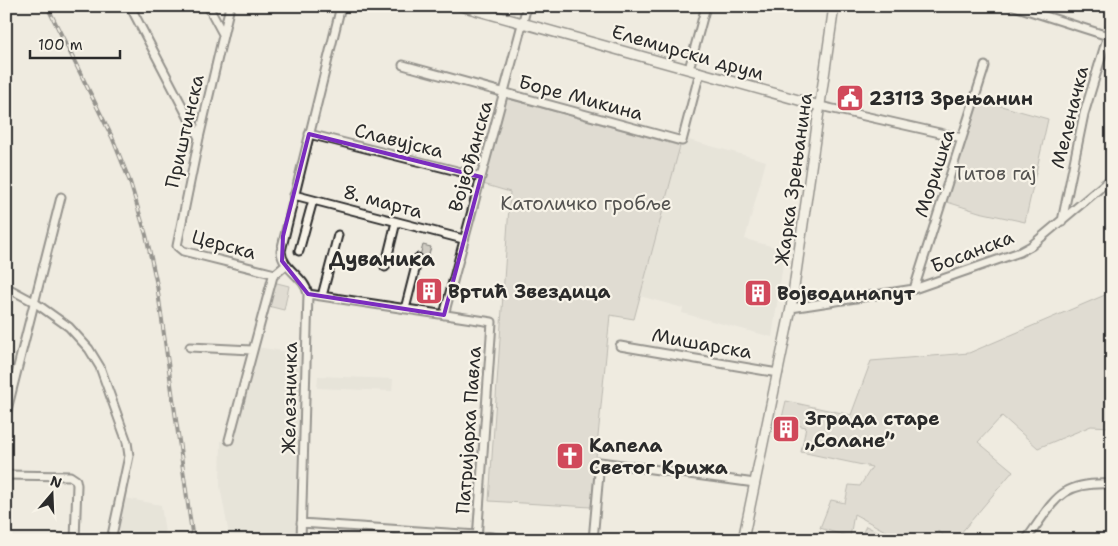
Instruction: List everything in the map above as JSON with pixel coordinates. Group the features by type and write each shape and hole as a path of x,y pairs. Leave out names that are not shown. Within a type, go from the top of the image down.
{"main road":[{"name":"Елемирски друм","path":"461,6 820,106"},
{"name":"Жарка Зрењанина","path":"745,537 791,308 834,6"}],"street":[{"path":"130,6 199,138"},
{"path":"208,6 223,34"},
{"name":"Приштинска","path":"178,235 230,6"},
{"path":"341,6 281,247 281,256 286,265 304,284 308,294 444,315"},
{"name":"Војвођанска","path":"444,315 526,6"},
{"path":"688,69 706,6"},
{"path":"1014,6 1110,37"},
{"name":"Меленачка","path":"1062,221 1084,114 1110,37 1112,22"},
{"name":"Боре Микина","path":"402,65 682,141 700,72"},
{"name":"Моришка","path":"914,289 984,66"},
{"path":"820,106 962,138"},
{"name":"Славујска","path":"309,134 482,177"},
{"name":"Босанска","path":"791,308 914,289 1020,252 1062,221 1112,178"},
{"name":"8. марта","path":"294,195 463,239"},
{"path":"6,414 61,197"},
{"path":"299,251 313,200"},
{"path":"384,267 396,222"},
{"name":"Церска","path":"178,235 177,246 183,251 275,274"},
{"path":"322,296 338,235"},
{"path":"404,309 418,258"},
{"path":"275,274 286,265"},
{"name":"Железничка","path":"229,440 252,350 275,274"},
{"path":"6,287 34,302 75,332 100,367 124,433 129,463 111,540"},
{"name":"Железничка","path":"301,540 308,294"},
{"name":"Патријарха Павла","path":"444,315 492,322 477,537"},
{"name":"Мишарска","path":"620,346 778,373"},
{"name":"Железничка","path":"190,347 252,350"},
{"path":"593,540 600,462 755,483"},
{"path":"6,475 70,476 76,480 75,540"},
{"path":"1026,540 1050,508 1068,489 1086,484 1112,484"},
{"path":"301,523 514,540"}],"highlighted area":[{"path":"309,134 481,177 444,315 308,294 282,261 283,236"}],"shaded area":[{"path":"685,139 766,161 745,239 785,250 772,337 682,313 683,308 640,296 680,146 683,146"},
{"path":"255,347 305,354 297,540 230,540 220,486 221,441 233,441"},
{"path":"318,376 393,379 392,391 317,388"},
{"path":"125,498 161,505 166,540 115,540"}],"green space":[{"name":"Католичко гробље","path":"506,98 680,146 634,319 610,315 591,507 489,501 510,192 483,184"},
{"name":"Титов гај","path":"976,99 1048,119 1025,222 979,212 944,201"},
{"path":"423,245 431,247 427,261 419,259"},
{"path":"273,282 289,286 284,310 268,306"},
{"path":"1112,292 1112,427 1091,426 1038,448 1002,416 978,442 1013,471 955,540 949,540 938,531 931,540 902,540 854,514 850,537 820,528 831,500 845,503 849,485 860,486 872,467 801,452 806,427 781,422 786,401 851,415 871,361 969,353"},
{"path":"866,526 880,533 877,540 859,540"}],"railway":[{"path":"47,6 112,137 130,182 146,235 157,285 193,540"}],"place":[{"name":"23113 Зрењанин","path":"850,98"},
{"name":"Вртић Звездица","path":"429,291"},
{"name":"Војводинапут","path":"758,293"},
{"name":"Зграда старе „Солане”","path":"786,429"},
{"name":"Капела Светог Крижа","path":"570,456"}],"district":[{"name":"Дуваника","path":"382,259"}]}
